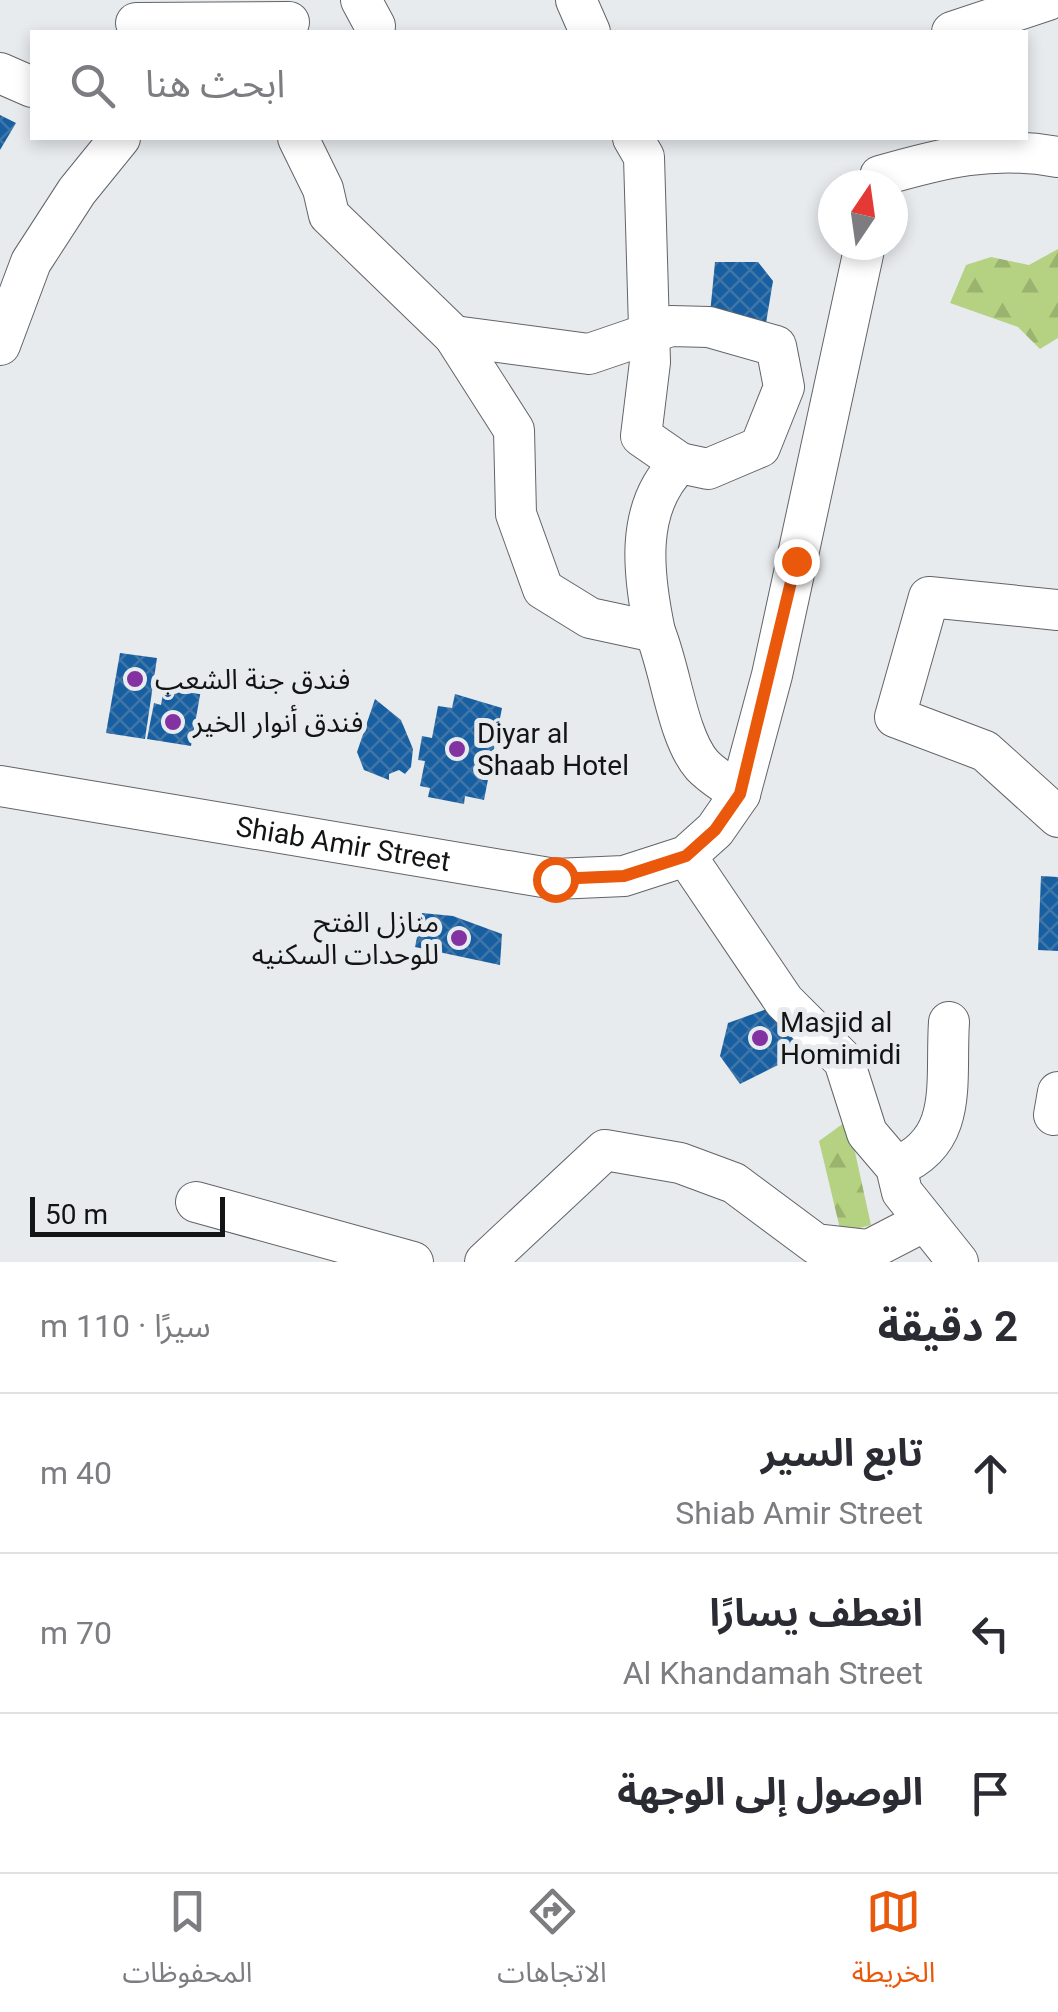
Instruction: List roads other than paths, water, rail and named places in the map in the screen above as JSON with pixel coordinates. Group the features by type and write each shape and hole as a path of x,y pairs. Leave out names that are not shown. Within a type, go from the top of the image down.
{"street":[{"path":"576,0 589,30"},
{"path":"958,30 1048,0"},
{"path":"136,22 290,18"},
{"path":"0,73 30,86"},
{"path":"0,344 31,262 77,191 118,140"},
{"path":"299,140 323,189 330,216 454,336 514,430 516,514 544,588 590,618 655,632"},
{"path":"454,336 588,354 650,337 670,326 709,327 776,346 784,386 760,446 708,468 680,462 641,436 650,337 644,157 635,140"},
{"path":"882,166 960,152 1020,150 1058,157"},
{"path":"862,260 772,675 740,794 715,830 686,856 765,967 784,1001 844,1061 867,1133 896,1167 902,1192 958,1262"},
{"path":"680,462 664,479 649,518 644,576 655,632 670,667 685,732 701,764 740,794"},
{"path":"1058,610 929,597 896,717 985,751 1058,817"},
{"name":"Shiab Amir Street","path":"0,786 555,879 624,876 686,856"},
{"path":"896,1167 922,1156 942,1131 950,1022"},
{"path":"485,1262 605,1150 680,1163 734,1183 816,1244 869,1250 926,1221"},
{"path":"196,1202 414,1262"}],"place":[{"name":"فندق جنة الشعب","path":"135,679"},
{"name":"فندق أنوار الخير","path":"173,722"},
{"name":"Diyar al Shaab Hotel","path":"457,749"},
{"name":"منازل الفتح للوحدات السكنيه","path":"459,938"},
{"name":"Masjid al Homimidi","path":"760,1038"}]}
